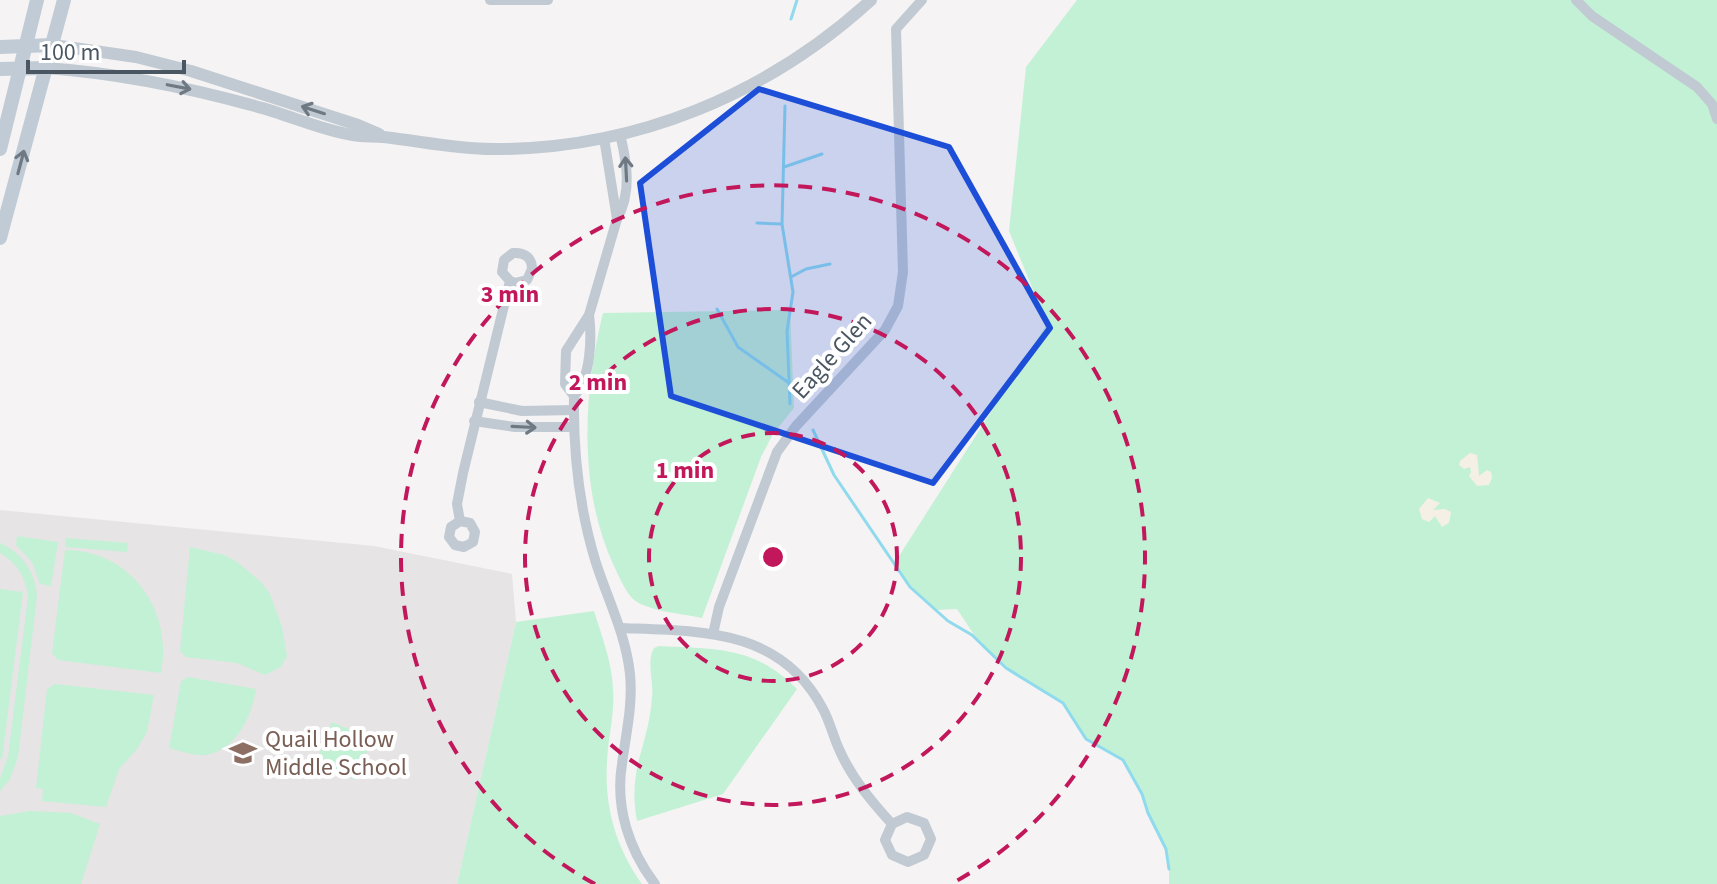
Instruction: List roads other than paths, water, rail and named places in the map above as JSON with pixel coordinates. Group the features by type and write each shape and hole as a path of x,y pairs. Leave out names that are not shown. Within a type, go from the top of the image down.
{"main road":[{"path":"0,149 37,0"},
{"path":"0,238 64,0"},
{"path":"0,47 53,45"},
{"path":"0,69 46,68"}],"street":[{"path":"490,0 548,0"},
{"path":"46,68 98,71 194,90 352,135 489,149 552,147 604,138 680,118 733,95 796,59 832,34 871,0"},
{"name":"Eagle Glen","path":"713,634 719,607 777,452 796,426 885,330 898,306 903,272 896,29 922,0"},
{"path":"1576,0 1604,25 1697,87 1712,104 1717,119"},
{"path":"53,45 136,57 191,71 386,137"},
{"path":"620,134 625,158 625,205 617,219 589,315 566,351 565,384 574,396 577,484 587,530 626,650 631,696 629,730 622,765 622,807 636,854 655,884"},
{"path":"604,138 617,219"},
{"path":"460,521 457,504 474,421 510,281"},
{"path":"574,396 582,387 592,333 589,315"},
{"path":"479,402 522,411 574,410"},
{"path":"474,421 515,427 574,427"},
{"path":"620,628 713,634 761,647 785,662 801,675 825,711 838,747 859,785 892,824"},
{"path":"907,817 924,823 931,839 924,855 908,862 892,855 885,840 892,824 907,817"}],"waterway":[{"path":"791,19 797,0"},
{"path":"785,106 782,224 793,292 787,331 790,404"},
{"path":"784,167 822,154"},
{"path":"757,223 781,224"},
{"path":"791,277 806,269 830,264"},
{"path":"717,309 738,347 789,383"},
{"path":"813,430 834,475 910,587 948,621 972,635 1006,668 1063,703 1086,739 1123,760 1166,849 1169,869"}],"place":[{"name":"Quail Hollow Middle School","path":"243,753"}]}
